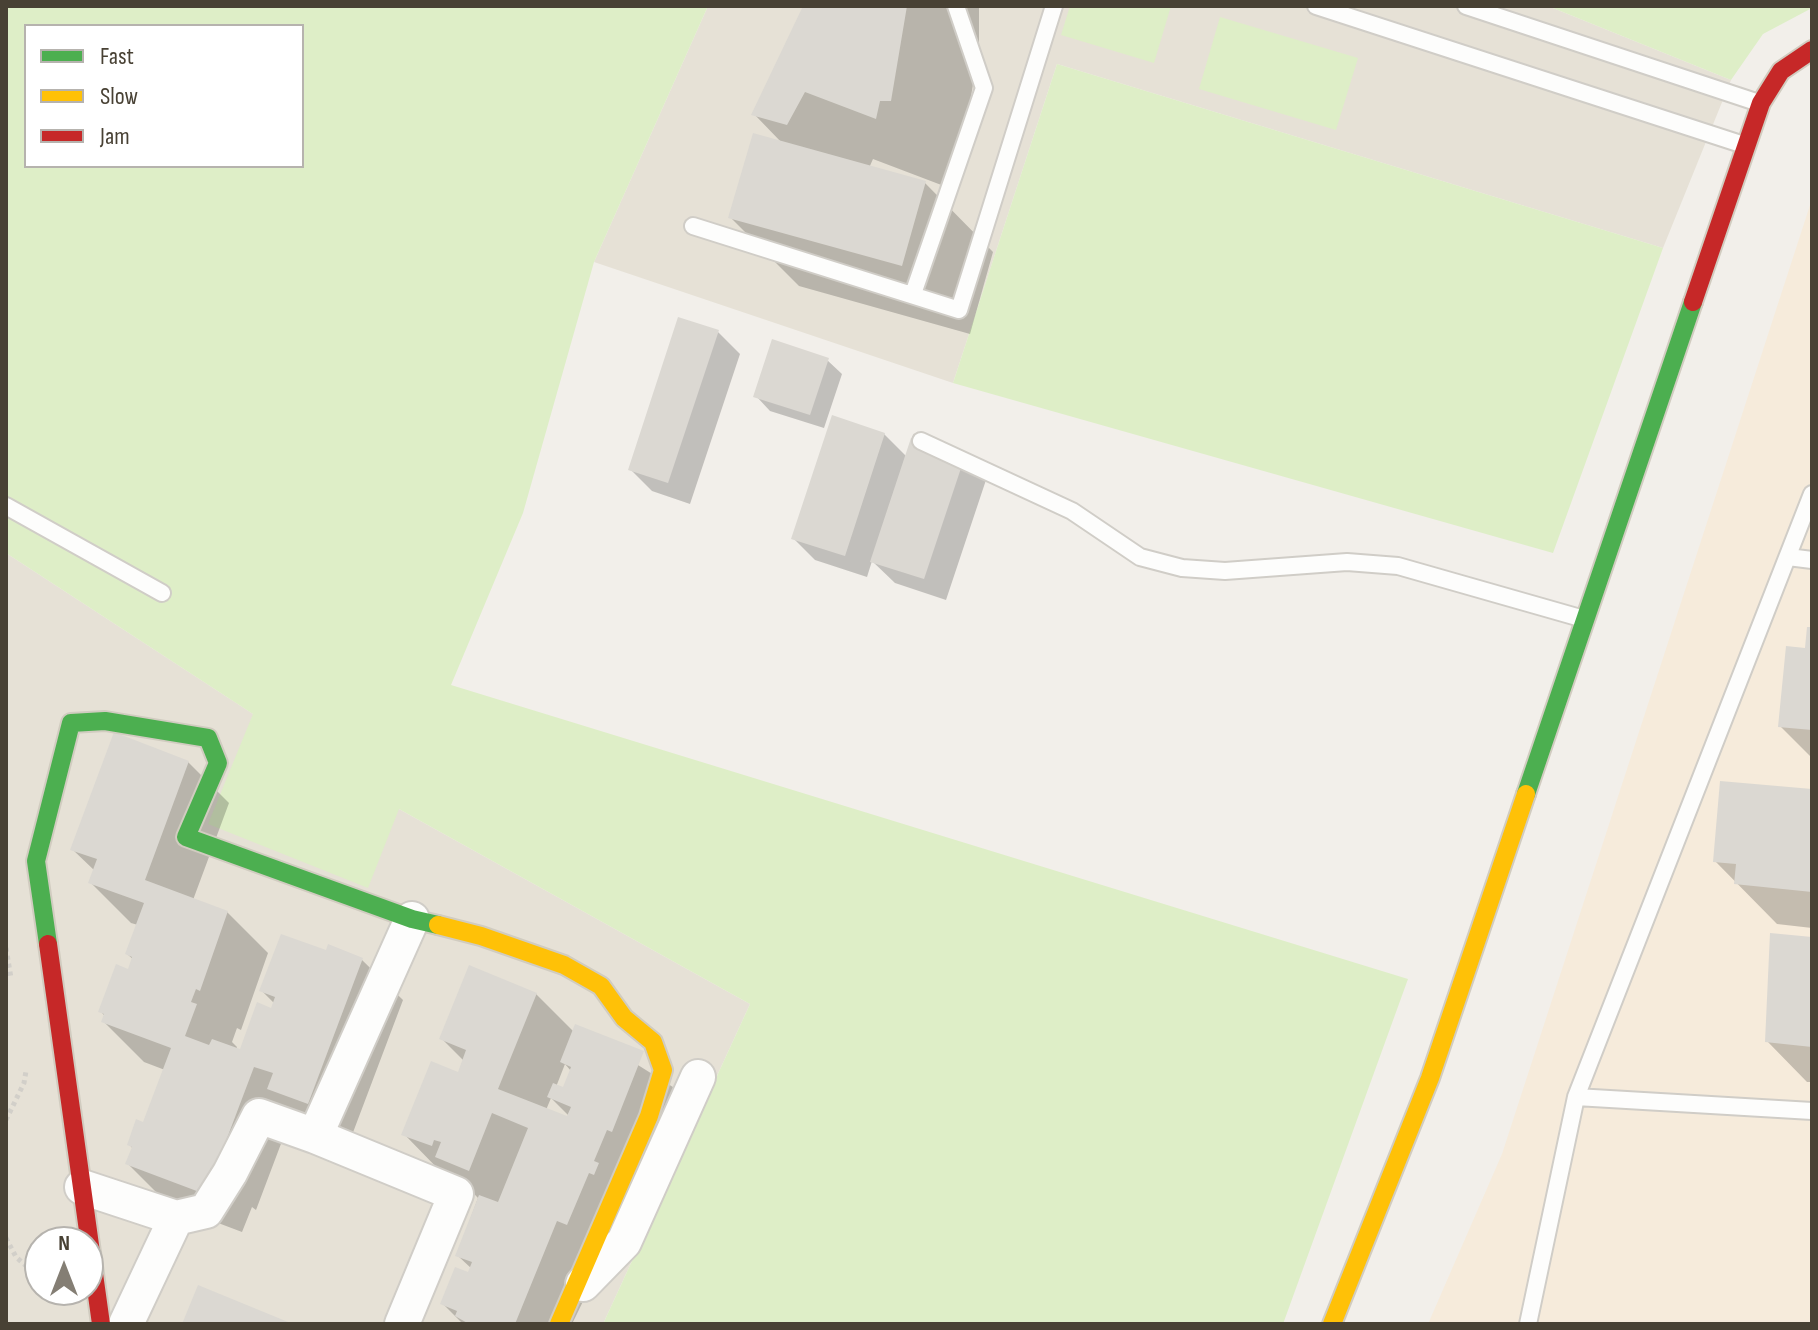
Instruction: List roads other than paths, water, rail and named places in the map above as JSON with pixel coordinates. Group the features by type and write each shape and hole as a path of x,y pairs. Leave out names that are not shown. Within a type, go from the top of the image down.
{"street":[{"path":"1332,1324 1430,1078 1761,103 1774,76 1812,50"},
{"path":"101,1324 36,861 71,723 105,721 208,738 218,763 186,837 412,919 481,936 564,965 601,986 624,1018 653,1042 663,1070 649,1116 565,1310"},
{"path":"315,1136 412,919"},
{"path":"565,1310 624,1242 698,1077"},
{"path":"82,1187 176,1218 206,1211 230,1173 259,1116 456,1194 402,1324"},
{"path":"126,1324 176,1218"}],"lane":[{"path":"913,294 984,88 956,6"},
{"path":"693,226 959,310 1054,6"},
{"path":"1316,6 1746,146"},
{"path":"1466,6 1761,103"},
{"path":"921,441 1072,511 1140,557 1182,568 1225,571 1347,562 1398,566 1585,620"},
{"path":"1528,1324 1576,1097 1812,494"},
{"path":"6,506 162,593"},
{"path":"1788,557 1812,560"},
{"path":"1576,1097 1812,1111"}]}
